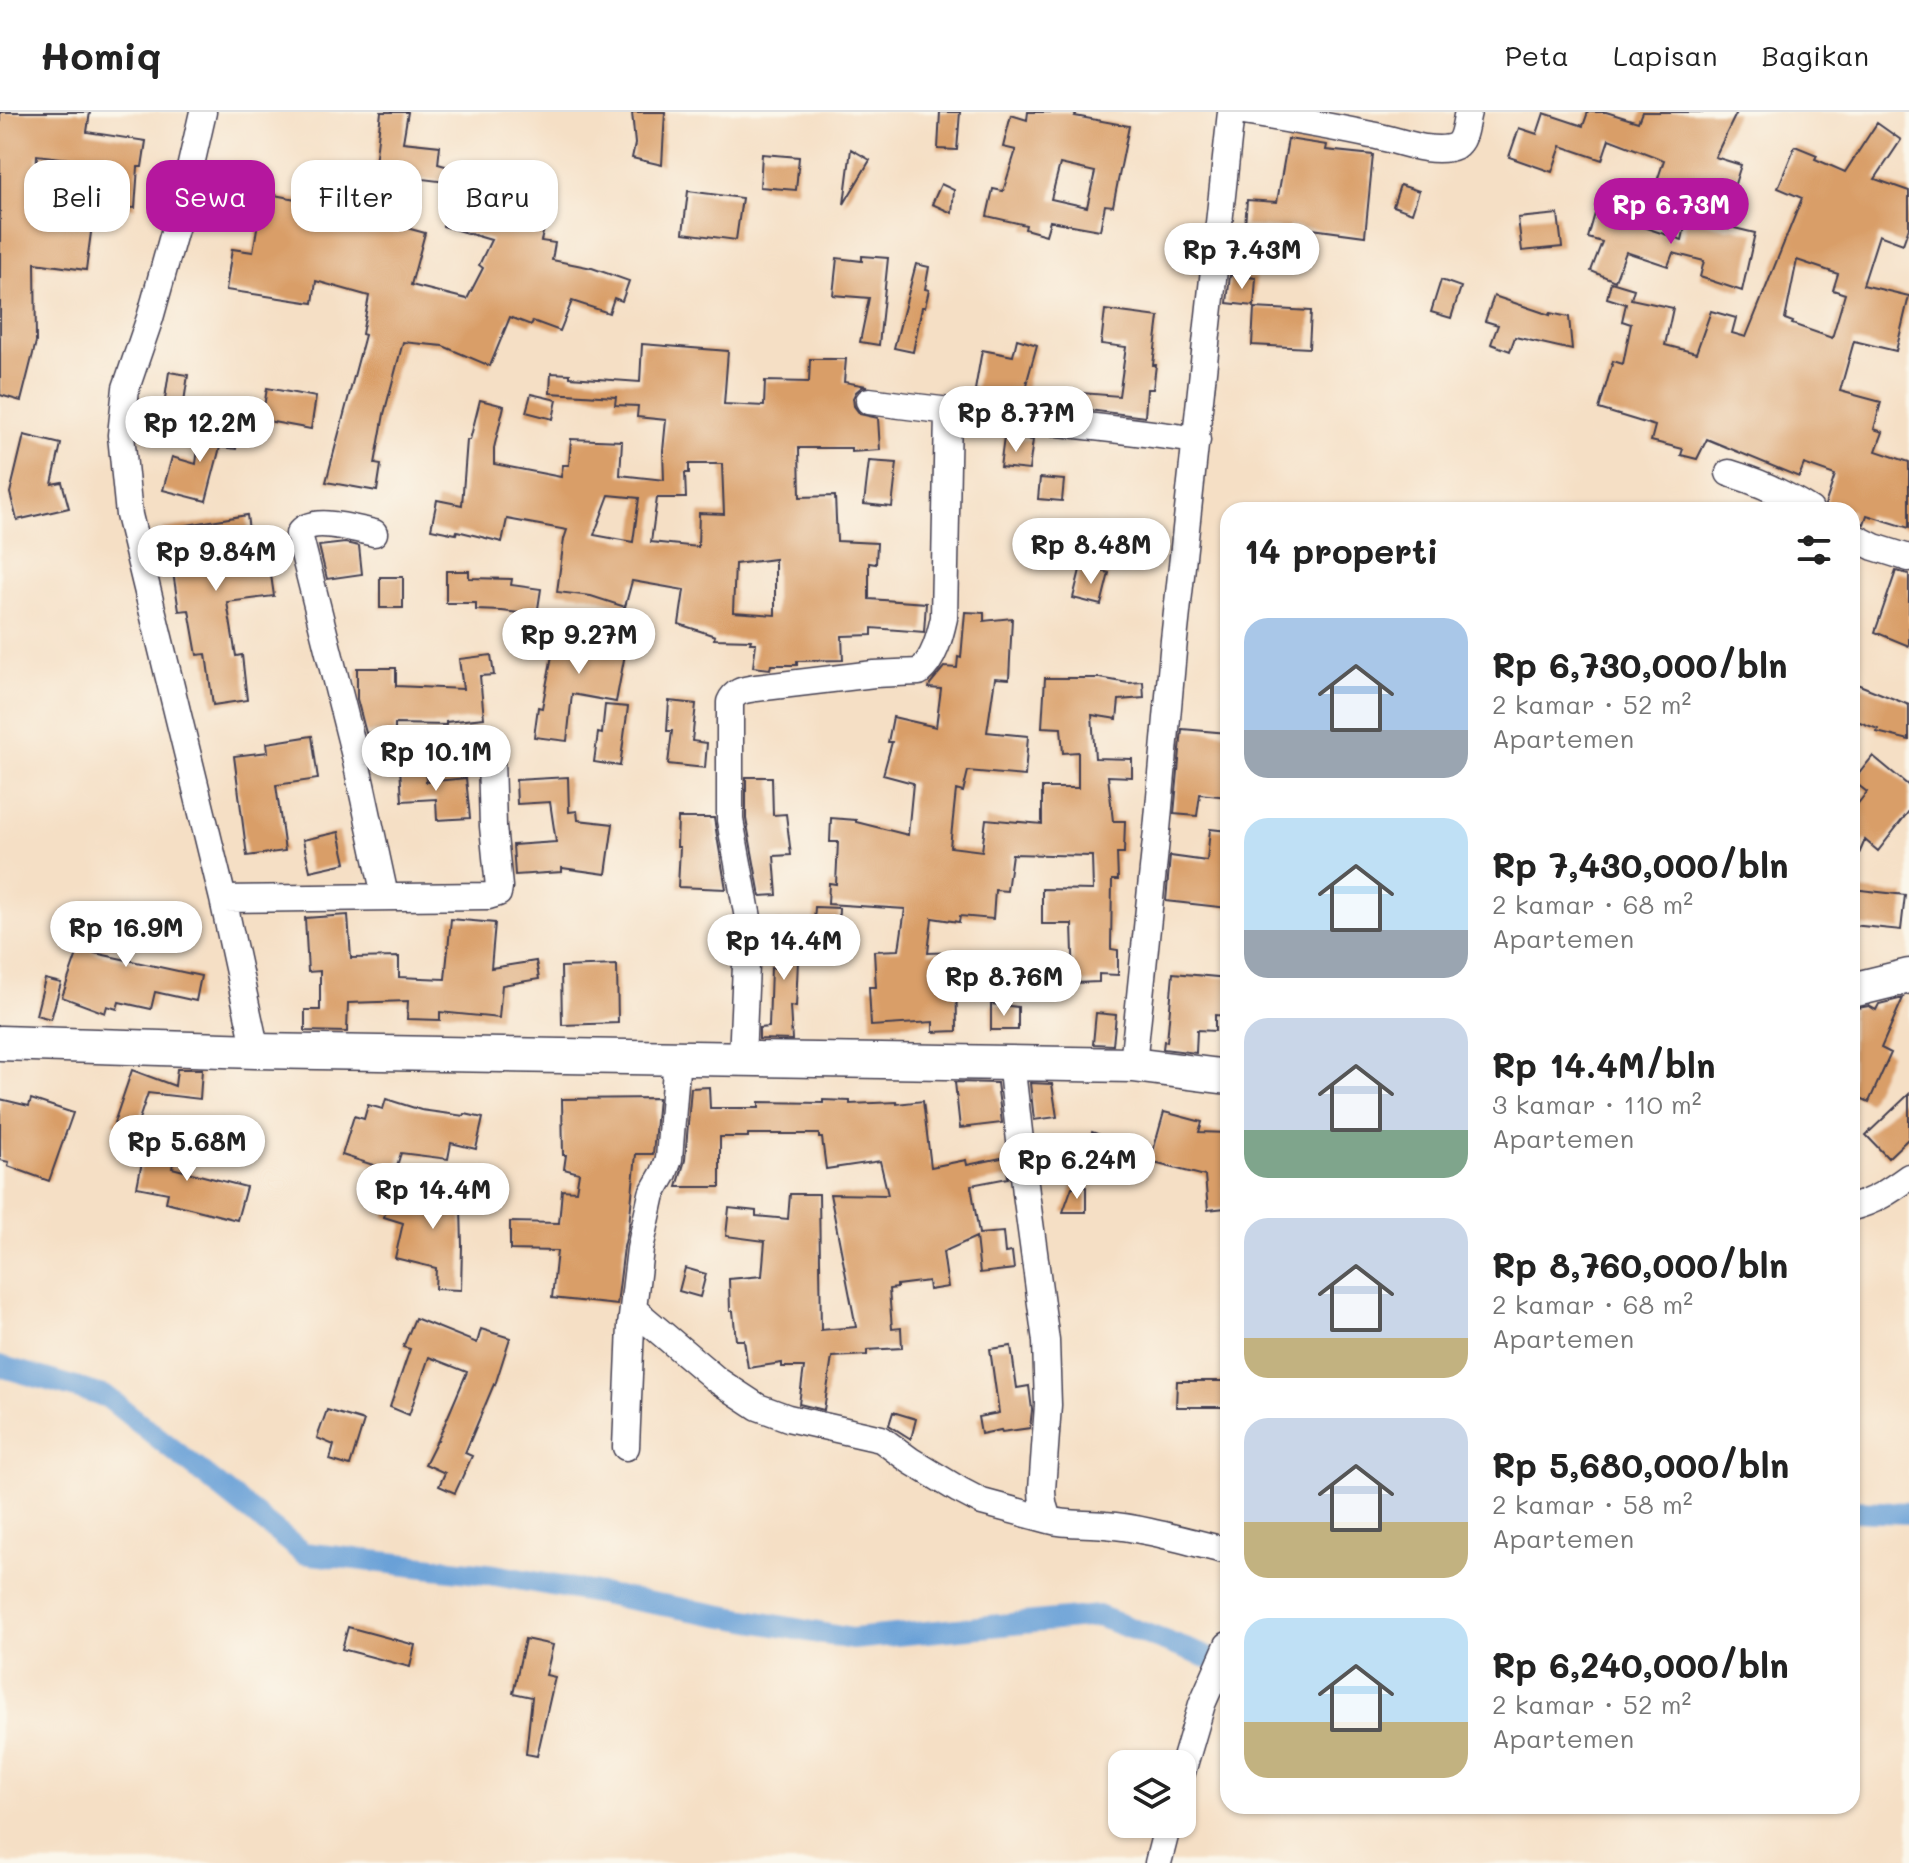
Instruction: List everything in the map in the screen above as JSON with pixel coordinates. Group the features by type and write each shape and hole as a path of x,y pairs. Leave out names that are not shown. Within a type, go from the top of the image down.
{"main road":[{"path":"1860,988 1909,976"},
{"path":"0,1043 256,1051 1133,1065 1220,1076"}],"street":[{"path":"203,112 182,204 126,388 121,435 129,515 223,899 256,1051"},
{"path":"1133,1065 1174,640 1231,112"},
{"path":"1244,112 1435,148 1453,147 1459,142 1468,112"},
{"path":"869,401 1197,440"},
{"path":"742,1059 748,918 730,820 730,702 739,692 756,688 922,671 935,647 944,618 948,412"},
{"path":"1729,473 1757,481 1797,502"},
{"path":"374,533 322,524 306,526 299,534 354,752 385,896"},
{"path":"1860,540 1909,558"},
{"path":"223,899 488,896 498,893 490,754 481,748 354,752"},
{"path":"626,1447 633,1309 640,1249 650,1201 669,1159 677,1057"},
{"path":"1011,1062 1046,1341 1048,1405 1042,1500 1049,1520"},
{"path":"1860,1206 1883,1195 1909,1177"},
{"path":"633,1309 717,1380 758,1407 788,1418 881,1439 911,1461 982,1502 1060,1523 1115,1526 1220,1549"},
{"path":"1188,1750 1220,1663"},
{"path":"1158,1863 1164,1838"}],"building":[{"path":"0,112 90,112 87,132 146,141 142,167 138,167 135,208 130,208 130,160 78,160 37,155 37,160 24,160 24,232 91,232 86,270 35,263 36,342 21,401 0,395"},
{"path":"381,112 408,112 403,142 440,146 438,181 422,179 422,160 375,160"},
{"path":"632,112 665,112 662,165 632,158 635,144"},
{"path":"940,112 960,112 957,150 938,149"},
{"path":"1028,112 1067,112 1129,126 1113,206 1105,205 1100,230 1050,221 1046,235 1025,229 1026,225 987,216 993,189 1003,191 1016,150 1003,147 1011,115 1027,120","holes":["1060,164 1095,172 1087,207 1051,199"]},
{"path":"1588,112 1606,112 1638,122 1642,112 1737,112 1715,157 1741,165 1733,190 1705,181 1697,198 1656,184 1664,160 1609,139 1602,160 1561,146 1552,172 1509,157 1519,128 1537,134 1544,113 1583,126"},
{"path":"1877,123 1901,140 1875,179 1909,191 1909,227 1903,244 1879,235 1863,285 1909,296 1896,351 1854,341 1840,391 1881,402 1874,429 1883,432 1876,451 1909,462 1909,528 1867,515 1864,524 1860,523 1860,502 1826,502 1835,475 1804,464 1799,477 1707,439 1697,459 1681,455 1683,449 1651,441 1655,426 1599,409 1613,361 1623,364 1631,324 1622,321 1626,304 1607,298 1611,282 1634,289 1631,299 1673,308 1665,345 1696,353 1711,311 1736,318 1732,333 1746,337 1802,198 1778,188 1795,146 1817,155 1815,159 1845,172","holes":["1797,260 1838,274 1833,290 1845,294 1832,338 1785,319"]},
{"path":"1288,139 1327,145 1326,150 1373,155 1365,236 1289,226 1289,229 1245,226 1247,200 1277,202"},
{"path":"851,149 870,160 844,204"},
{"path":"762,154 799,157 796,190 760,187"},
{"path":"941,184 954,190 952,213 932,204"},
{"path":"1400,185 1419,191 1412,213 1393,206"},
{"path":"688,191 742,198 736,240 683,233"},
{"path":"275,195 291,198 291,232 425,233 411,285 467,299 483,268 479,265 491,240 464,232 543,232 541,241 555,243 552,260 592,268 629,281 622,301 614,298 609,313 572,301 560,331 510,317 490,366 443,346 403,342 384,414 375,464 381,465 377,491 326,482 365,335 362,334 369,296 316,281 313,303 226,290 232,249 253,252 256,232 275,232"},
{"path":"1598,203 1631,212 1628,222 1682,240 1687,218 1755,233 1742,291 1700,277 1704,261 1673,253 1668,266 1626,252 1615,281 1591,271 1602,242 1588,238"},
{"path":"1558,214 1562,247 1522,251 1518,218"},
{"path":"862,256 888,258 879,345 860,342 869,298 833,295 837,258 862,261"},
{"path":"916,264 929,267 925,289 929,290 925,307 922,307 913,352 894,348"},
{"path":"1230,275 1256,278 1254,306 1227,303"},
{"path":"1441,280 1461,287 1451,318 1431,312"},
{"path":"1494,296 1550,315 1569,317 1572,350 1515,337 1510,351 1491,344 1498,325 1485,321"},
{"path":"1254,308 1311,311 1309,348 1252,345"},
{"path":"1105,310 1159,317 1153,389 1147,389 1145,417 1080,409 1082,393 1119,396 1126,347 1101,344"},
{"path":"1017,339 1037,345 1023,403 1002,401 1003,396 975,390 982,350 1013,356"},
{"path":"642,344 728,351 724,404 764,406 765,381 809,382 810,359 846,359 844,382 867,386 856,392 854,406 860,414 878,418 880,450 851,452 851,448 799,448 800,497 835,496 837,541 877,543 876,564 869,563 869,599 926,603 924,632 872,628 872,635 842,636 843,660 797,661 797,665 771,665 770,669 753,667 756,643 750,643 751,640 714,639 715,636 679,624 684,590 632,581 625,607 591,596 557,592 567,530 507,519 502,542 457,531 456,534 431,529 437,500 462,505 467,440 470,440 480,400 504,406 494,448 494,464 561,477 563,465 569,465 571,439 622,441 620,475 664,480 666,420 637,417 638,406 615,405 616,397 550,393 551,373 640,382","holes":["689,464 722,464 724,514 699,513 698,547 651,542 657,498 686,498 685,473 689,473","609,495 639,498 633,542 594,535","775,559 775,615 733,612 735,564"]},
{"path":"169,372 188,375 182,415 163,412"},
{"path":"267,388 316,397 311,429 262,420"},
{"path":"531,394 557,400 553,419 526,412"},
{"path":"201,426 238,431 236,449 220,447 206,501 163,490 172,457 196,464"},
{"path":"24,435 61,444 52,484 62,482 69,508 17,520 10,493"},
{"path":"1004,437 1033,440 1029,470 1000,467"},
{"path":"869,461 897,463 892,507 864,504"},
{"path":"1040,478 1064,480 1062,501 1038,499"},
{"path":"247,515 254,570 270,568 274,596 227,602 236,656 242,655 247,700 213,705 206,654 197,655 189,610 179,611 163,529"},
{"path":"345,543 359,546 362,574 327,579 319,546"},
{"path":"1081,566 1109,573 1101,605 1073,598"},
{"path":"446,571 469,571 469,578 512,579 511,585 541,589 537,615 476,610 476,603 446,603"},
{"path":"1896,571 1909,574 1909,646 1875,632"},
{"path":"380,577 403,577 403,608 380,608"},
{"path":"965,612 984,613 984,621 1012,618 1009,679 995,678 987,732 1028,736 1025,776 968,771 963,792 956,790 950,847 982,851 986,819 1042,824 1042,788 1078,788 1078,752 1063,753 1061,728 1042,727 1045,678 1143,682 1144,698 1119,700 1117,719 1092,715 1095,758 1132,759 1132,777 1108,776 1113,821 1125,821 1124,853 1117,853 1118,880 1112,880 1111,949 1118,950 1118,975 1099,974 1099,982 1074,983 1072,924 1042,924 1042,889 1093,890 1092,856 1012,854 1007,891 995,890 993,919 960,916 959,922 932,918 928,953 956,952 957,1031 933,1032 933,1022 871,1026 869,987 876,987 874,951 899,950 905,909 828,904 829,883 836,884 838,842 830,842 831,818 856,820 908,835 913,783 883,775 892,742 888,742 893,717 936,727 941,689 929,688 930,684 944,667 957,668 958,657 961,658"},
{"path":"558,624 628,638 616,702 572,694 567,741 534,737"},
{"path":"491,655 494,675 480,676 484,718 446,722 446,725 395,724 395,733 366,733 357,699 357,668 396,668 396,686 463,689 459,659"},
{"path":"1860,685 1909,705 1909,740 1877,732 1878,729 1860,722"},
{"path":"669,701 696,704 692,741 707,743 705,768 668,764 672,731 667,731"},
{"path":"605,705 628,707 620,766 594,762 598,733 602,734"},
{"path":"1182,729 1220,732 1220,796 1200,794 1197,816 1174,814"},
{"path":"312,736 318,779 276,785 285,851 247,856 234,756 268,752 267,743"},
{"path":"1873,756 1909,786 1909,811 1878,851 1865,840 1860,852 1860,801 1867,792 1860,786 1860,772"},
{"path":"425,766 426,782 466,778 470,818 437,820 436,799 402,801 400,767"},
{"path":"568,777 569,812 577,811 578,820 613,824 606,874 562,868 562,872 515,875 513,845 556,842 550,802 517,804 516,780"},
{"path":"746,777 772,777 773,815 786,814 791,855 774,856 777,895 760,896 746,819"},
{"path":"678,818 714,818 726,889 678,887"},
{"path":"1210,829 1220,830 1220,907 1166,901 1170,856 1207,861"},
{"path":"339,832 346,863 310,871 303,840"},
{"path":"1860,890 1905,895 1901,930 1860,926"},
{"path":"815,907 839,908 838,939 813,937"},
{"path":"165,908 171,935 90,952 201,976 196,1001 155,992 151,1009 119,1002 117,1009 107,1006 105,1013 62,997 85,931 119,943 114,919"},
{"path":"348,915 351,958 399,957 399,977 445,979 451,919 495,923 491,968 536,961 539,979 502,985 499,1018 440,1012 440,1020 407,1019 408,1001 348,1003 347,1032 305,1031 305,1010 320,1010 320,971 308,972 305,918"},
{"path":"777,921 802,924 796,1007 790,1006 792,1040 759,1039 759,1028 769,1027 771,968 774,968"},
{"path":"617,965 618,1023 562,1025 561,967"},
{"path":"1173,973 1220,977 1220,1015 1215,1015 1215,1031 1197,1030 1196,1053 1163,1049 1164,1041 1167,1042"},
{"path":"45,979 61,983 51,1019 36,1015"},
{"path":"1903,998 1881,1048 1891,1053 1869,1102 1860,1098 1860,1008 1869,1006 1876,1010 1879,1004"},
{"path":"991,1004 1018,1007 1018,1030 991,1030"},
{"path":"1096,1013 1116,1015 1113,1045 1093,1044"},
{"path":"177,1069 202,1069 200,1099 148,1093 135,1131 114,1123 132,1070 175,1086"},
{"path":"955,1082 997,1083 1002,1123 960,1128"},
{"path":"1030,1083 1052,1084 1057,1117 1034,1120"},
{"path":"709,1087 710,1108 759,1108 759,1102 823,1103 823,1100 850,1101 850,1104 897,1104 923,1101 931,1167 966,1160 967,1165 1006,1157 1008,1178 971,1185 979,1234 1003,1232 1005,1253 1012,1252 1014,1269 980,1273 976,1237 943,1252 948,1287 929,1290 928,1281 889,1289 892,1329 901,1328 902,1348 867,1350 867,1355 832,1357 824,1410 799,1404 804,1367 782,1367 782,1363 748,1368 744,1340 736,1340 733,1311 730,1311 729,1279 762,1276 765,1241 726,1236 729,1208 756,1211 756,1216 788,1219 790,1194 819,1194 821,1330 856,1327 830,1194 888,1195 880,1161 826,1169 819,1134 720,1137 720,1187 677,1187 685,1160 691,1088"},
{"path":"1909,1094 1909,1138 1888,1158 1866,1135"},
{"path":"658,1098 653,1154 636,1154 617,1305 552,1298 557,1251 510,1250 510,1222 559,1223 562,1190 576,1191 579,1173 564,1169 562,1099"},
{"path":"0,1099 29,1106 31,1099 73,1113 49,1181 0,1160"},
{"path":"386,1099 421,1110 483,1118 476,1149 451,1143 448,1159 401,1153 395,1172 342,1155 354,1116 364,1119 368,1105 383,1109"},
{"path":"1164,1112 1202,1122 1199,1132 1220,1133 1220,1209 1208,1210 1205,1176 1150,1162"},
{"path":"1092,1132 1119,1142 1109,1168 1083,1158"},
{"path":"147,1137 177,1143 172,1168 246,1187 237,1220 166,1202 168,1193 137,1187"},
{"path":"437,1176 468,1179 465,1207 461,1207 461,1290 435,1289 436,1268 395,1258 403,1223 384,1217 391,1194 434,1207"},
{"path":"1072,1187 1086,1187 1086,1212 1063,1212"},
{"path":"685,1268 706,1274 700,1297 679,1291"},
{"path":"415,1318 477,1343 481,1329 510,1338 495,1385 465,1453 472,1456 455,1493 439,1486 445,1473 425,1464 467,1372 429,1357 409,1415 390,1407 410,1349 403,1347"},
{"path":"1011,1346 1017,1388 1029,1386 1032,1410 1030,1428 981,1434 978,1417 999,1413 990,1349"},
{"path":"1177,1381 1220,1381 1220,1407 1176,1407"},
{"path":"327,1410 364,1421 350,1466 330,1460 334,1445 317,1438"},
{"path":"893,1412 916,1419 911,1439 889,1425"},
{"path":"348,1627 415,1645 410,1667 342,1649"},
{"path":"525,1639 553,1645 546,1675 555,1677 537,1756 526,1754 532,1697 513,1693"}],"waterway":[{"path":"0,1366 107,1397 303,1553 495,1575 852,1639 1098,1616 1220,1662"},
{"path":"1860,1511 1909,1513"}]}
